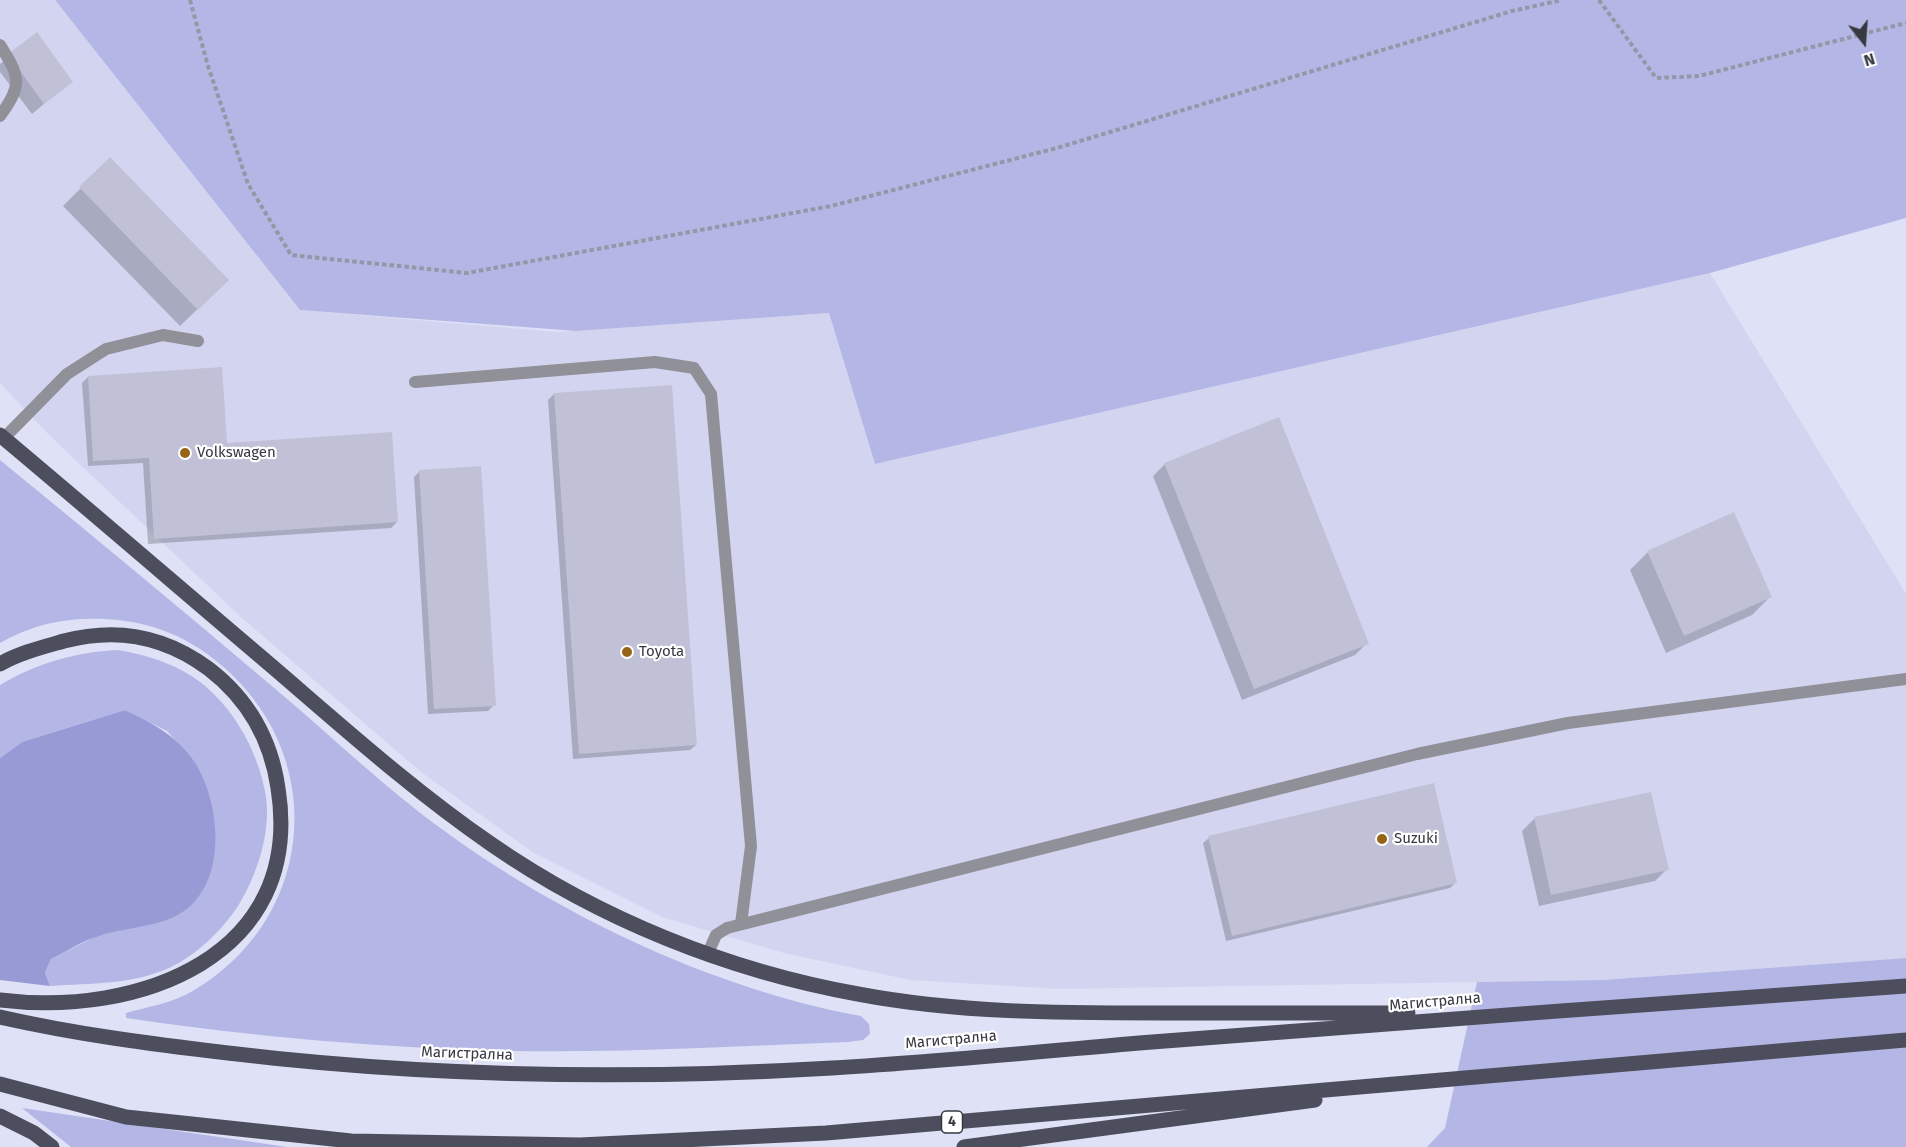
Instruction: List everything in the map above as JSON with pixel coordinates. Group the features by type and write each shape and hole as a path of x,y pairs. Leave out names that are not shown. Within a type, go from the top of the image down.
{"main road":[{"path":"2,436 447,813 536,873 578,896 622,919 708,953 798,981 858,994 992,1010 1047,1013 1522,1013"},
{"path":"0,664 28,652 86,635 135,635 182,652 230,687 250,711 272,759 279,789 280,819 277,859 262,900 241,930 193,971 172,981 106,1000 52,1004 0,1000"},
{"name":"Магистрална","path":"0,1017 49,1028 170,1047 288,1060 419,1071 555,1074 831,1068 1522,1013 1906,986"},
{"name":"4","path":"0,1084 126,1117 351,1141 580,1145 826,1134 1906,1040"},
{"path":"964,1147 1530,1072"},
{"path":"0,1116 34,1133 52,1147"}],"street":[{"path":"0,45 17,72 15,96 0,116"},
{"path":"2,436 67,374 106,349 163,335 198,341"},
{"path":"415,382 655,362 694,368 711,394 751,846 741,924"},
{"path":"708,953 720,931 741,924 1417,754 1568,723 1906,679"}],"path":[{"path":"190,0 208,66 248,184 291,255 467,273 831,206 1057,148 1512,11 1562,0"},
{"path":"1599,0 1656,78 1699,76 1906,23"}],"shaded area":[{"path":"0,0 55,0 300,310 558,332 829,313 875,464 1710,273 1906,594 1906,958 1602,980 1059,989 910,980 784,953 662,917 534,853 421,772 242,618 48,434 0,383"},
{"path":"55,0 1906,0 1906,218 1710,273 875,464 829,313 576,331 300,310"},
{"path":"0,460 239,658 400,797 467,847 573,911 629,940 744,986 803,1003 861,1016 869,1024 870,1034 863,1040 848,1042 637,1050 511,1051 318,1040 222,1031 126,1018 126,1013 168,1002 191,992 232,962 263,925 283,884 293,840 293,795 282,750 260,708 227,670 185,640 139,623 122,620 77,619 37,627 0,643"},
{"path":"118,650 152,658 183,671 199,681 227,708 248,742 262,779 267,811 264,839 257,867 238,906 217,932 181,962 157,973 127,980 50,986 45,973 51,959 96,936 172,918 194,761 167,731 125,710 22,742 0,758 0,685 57,660 87,653"},
{"path":"125,710 154,725 179,744 194,761 204,780 215,824 215,847 212,869 204,889 190,906 172,918 96,937 51,959 45,973 50,986 0,980 0,758 22,742"},
{"path":"1906,958 1906,1147 1427,1147 1445,1128 1477,982 1602,980"},
{"path":"22,1108 287,1147 71,1147"}],"building":[{"path":"37,32 73,82 44,104 8,54"},
{"path":"110,157 229,280 198,310 79,187"},
{"path":"222,367 227,443 392,432 398,522 154,539 149,458 93,461 88,376"},
{"path":"672,385 697,745 579,754 554,393"},
{"path":"1279,417 1369,644 1254,689 1164,463"},
{"path":"481,466 496,706 434,709 419,470"},
{"path":"1734,512 1772,597 1684,636 1647,551"},
{"path":"1434,783 1457,883 1232,936 1208,836"},
{"path":"1651,792 1669,870 1551,895 1534,817"}],"place":[{"name":"Volkswagen","path":"185,453"},
{"name":"Toyota","path":"627,652"},
{"name":"Suzuki","path":"1382,839"}]}
